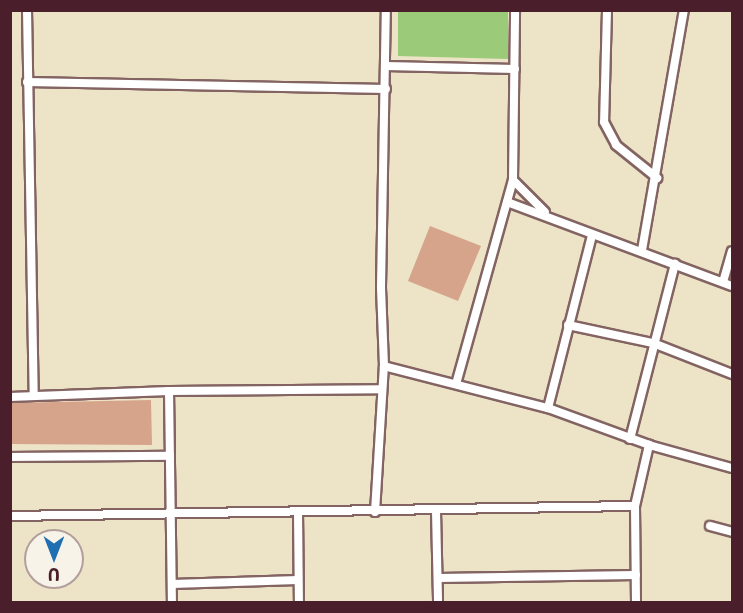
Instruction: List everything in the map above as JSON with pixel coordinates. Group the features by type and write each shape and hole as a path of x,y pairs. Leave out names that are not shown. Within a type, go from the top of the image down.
{"street":[{"path":"27,10 34,395"},
{"path":"375,512 384,366 381,288 386,10"},
{"path":"456,384 513,180 515,10"},
{"path":"607,10 604,122 616,145 657,178"},
{"path":"642,250 657,178 684,10"},
{"path":"386,66 514,69"},
{"path":"27,82 386,89"},
{"path":"513,180 549,216"},
{"path":"507,202 549,216 592,236 642,250 732,286"},
{"path":"548,408 592,236"},
{"path":"723,282 732,250"},
{"path":"630,439 675,264"},
{"path":"568,326 653,343 732,374"},
{"path":"384,366 548,408 649,446 732,468"},
{"path":"10,397 169,391 382,389"},
{"path":"169,391 172,603"},
{"path":"636,603 635,506 649,446"},
{"path":"10,457 170,456"},
{"path":"10,516 170,512 375,512 635,506"},
{"path":"436,511 438,603"},
{"path":"298,512 298,603"},
{"path":"710,526 732,532"},
{"path":"438,578 636,574"},
{"path":"172,584 298,580"}],"green space":[{"path":"398,11 508,11 508,59 398,56"}],"building":[{"path":"430,226 481,246 458,301 408,281"},
{"path":"151,400 152,445 10,444 10,403"}]}
